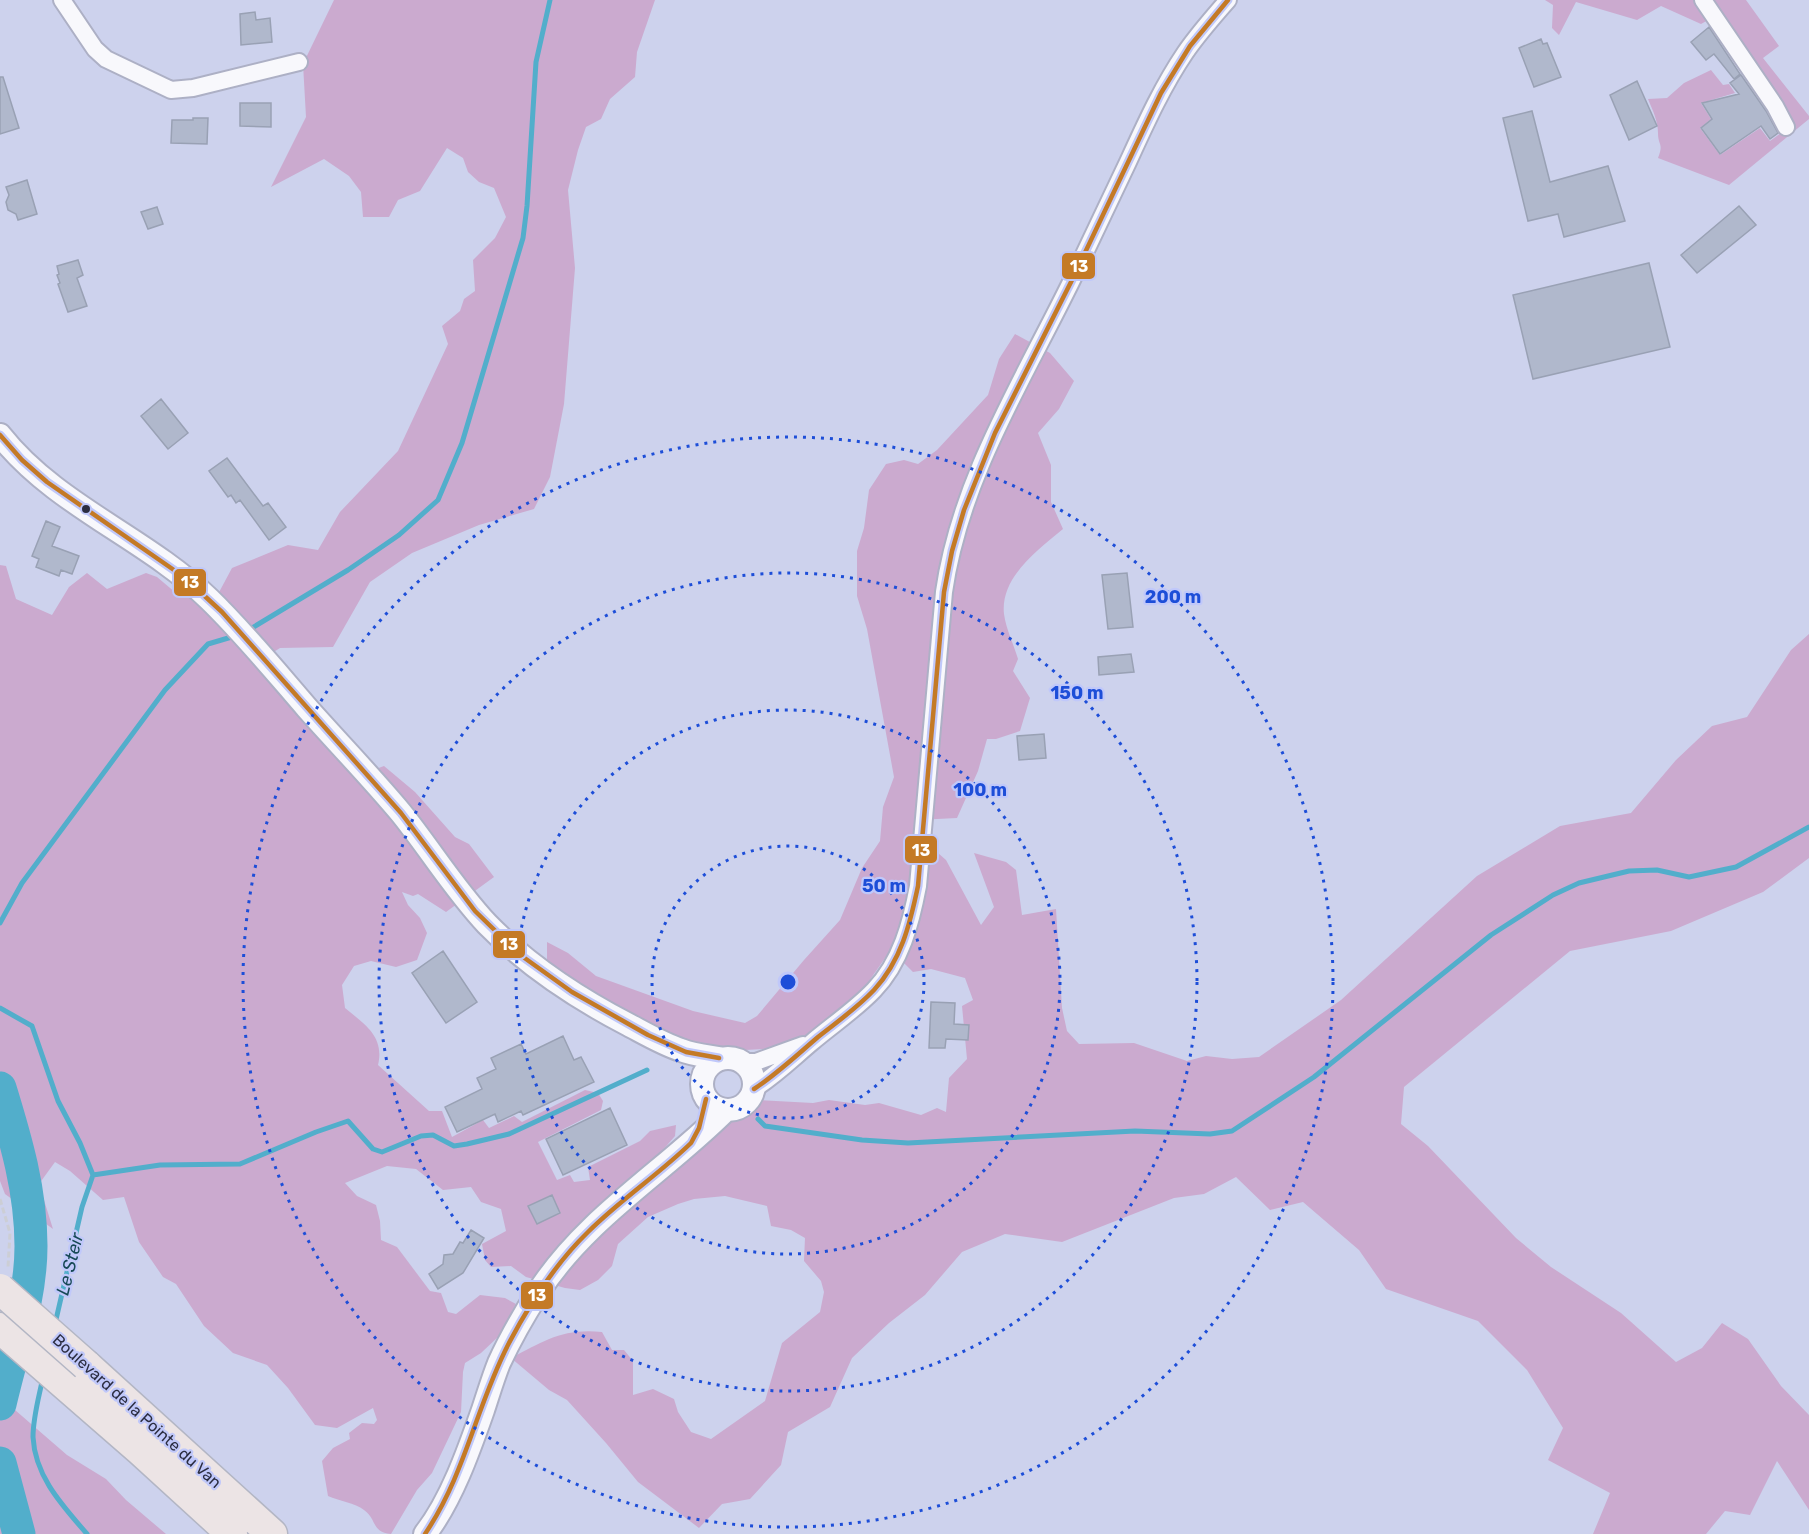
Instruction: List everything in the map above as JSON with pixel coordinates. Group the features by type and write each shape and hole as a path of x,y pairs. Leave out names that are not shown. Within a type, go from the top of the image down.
{"highway":[{"name":"Boulevard de la Pointe du Van","path":"4,1280 79,1377 140,1450 232,1534"},
{"name":"Boulevard de la Pointe du Van","path":"0,1328 79,1377 272,1534"}],"street":[{"path":"62,0 95,49 106,59 171,90 194,88 299,62"},
{"path":"425,1534 456,1477 500,1362 539,1292 564,1257 600,1220 683,1151 697,1135 725,1111 737,1109 743,1105 754,1089 786,1066 812,1041 844,1017 881,982 898,956 910,921 918,886 947,570 957,531 974,482 1003,416 1078,268 1150,116 1184,54 1202,29 1228,0"},
{"path":"1687,0 1695,2 1702,0 1775,106 1786,127"},
{"path":"0,435 24,463 48,483 155,555 191,583 224,614 399,811 465,898 503,939 538,969 581,998 681,1050 730,1060 756,1062 812,1041"},
{"path":"681,1050 716,1107 725,1111"},
{"path":"697,1135 703,1119 704,1088 710,1065 730,1060 751,1072 754,1089"}],"path":[{"path":"0,1199 10,1233 4,1280"}],"shaded area":[{"path":"334,0 655,0 637,52 635,77 610,99 601,119 586,127 568,190 575,268 564,404 550,477 534,509 479,525 412,553 370,582 333,647 280,648 256,663 357,776 384,766 415,792 455,837 469,844 494,877 446,912 418,894 413,896 402,892 408,905 420,918 427,933 417,960 396,967 371,961 354,966 342,985 345,1008 366,1025 376,1038 378,1065 429,1111 442,1111 452,1137 483,1120 489,1128 514,1116 522,1122 585,1090 598,1093 603,1101 601,1110 538,1142 557,1180 570,1175 574,1182 590,1180 588,1167 640,1141 650,1131 676,1125 675,1136 662,1151 675,1158 727,1124 744,1116 757,1100 813,1103 829,1100 865,1105 879,1103 921,1115 937,1108 946,1112 949,1078 967,1059 962,1006 973,1000 965,978 931,969 913,972 902,961 911,945 892,948 858,997 810,1038 783,1048 745,1050 701,1046 623,1015 547,964 547,942 568,953 596,976 693,1011 745,1023 757,1016 840,920 862,868 880,841 883,807 894,777 867,629 857,596 857,551 864,528 869,490 886,464 904,460 918,464 937,450 988,395 999,359 1015,334 1050,353 1074,381 1059,409 1038,433 1051,465 1051,502 1063,529 1032,555 1014,576 1004,601 1005,620 1018,659 1013,671 1030,698 1020,731 996,739 987,739 978,771 957,818 917,820 915,847 938,853 946,860 981,925 994,907 974,853 1006,862 1016,870 1022,915 1056,909 1062,1008 1067,1031 1079,1044 1134,1043 1187,1061 1206,1056 1232,1059 1259,1057 1341,1000 1477,876 1560,826 1631,813 1676,760 1712,726 1747,717 1791,650 1809,634 1809,858 1763,892 1671,931 1570,951 1404,1087 1401,1124 1428,1146 1516,1238 1551,1267 1621,1313 1676,1362 1702,1348 1722,1323 1748,1339 1781,1386 1809,1415 1809,1510 1777,1461 1750,1515 1725,1511 1706,1534 1593,1534 1610,1493 1548,1460 1563,1428 1527,1370 1478,1321 1386,1289 1359,1250 1303,1202 1270,1210 1236,1177 1204,1194 1174,1198 1062,1242 1005,1234 962,1252 925,1295 889,1323 852,1358 830,1407 788,1432 781,1465 750,1499 722,1504 699,1528 638,1482 567,1400 549,1390 511,1358 554,1337 576,1332 602,1332 612,1350 624,1350 633,1361 633,1395 653,1389 674,1399 678,1412 691,1432 711,1439 765,1401 782,1343 820,1312 824,1292 821,1281 804,1261 805,1238 791,1230 771,1226 767,1206 725,1196 694,1199 648,1217 618,1244 612,1266 598,1280 580,1290 565,1288 526,1277 511,1266 491,1267 485,1260 482,1244 506,1231 501,1209 481,1202 471,1187 443,1190 416,1169 387,1166 345,1183 357,1196 376,1205 381,1240 397,1247 430,1291 441,1293 448,1312 456,1314 480,1295 505,1298 516,1304 498,1337 481,1353 465,1363 461,1412 432,1473 417,1490 391,1534 385,1533 377,1528 368,1514 360,1508 328,1496 322,1461 333,1448 350,1439 349,1433 362,1423 374,1424 377,1420 373,1408 337,1428 315,1425 288,1388 267,1365 233,1353 204,1326 176,1284 163,1277 139,1242 124,1197 103,1200 70,1171 55,1162 39,1184 53,1229 5,1194 0,1181 0,565 6,566 16,599 52,615 69,587 87,573 107,589 146,573 157,577 176,593 217,596 232,568 288,545 318,550 340,512 398,451 448,344 442,326 460,311 464,299 475,291 473,260 495,238 506,217 494,188 479,182 468,172 463,158 447,148 420,191 398,200 389,217 363,217 361,192 349,176 324,159 271,187 306,117 303,64"},
{"path":"1545,0 1746,0 1779,46 1763,58 1809,116 1809,119 1729,185 1658,158 1661,147 1655,116 1648,99 1667,98 1684,83 1711,70 1723,85 1729,84 1735,93 1701,103 1711,119 1700,128 1720,155 1760,128 1770,141 1785,130 1710,19 1701,24 1661,6 1637,20 1576,2 1559,35 1552,28 1553,5"},
{"path":"0,1397 67,1455 106,1479 126,1500 166,1534 0,1534"}],"building":[{"path":"255,12 256,20 270,18 272,42 241,45 240,14"},
{"path":"1709,27 1740,74 1734,79 1714,54 1706,60 1691,42"},
{"path":"1541,39 1543,44 1547,43 1561,77 1534,87 1519,48"},
{"path":"1741,75 1778,133 1770,139 1761,126 1720,154 1701,128 1712,119 1702,103 1739,94 1730,83"},
{"path":"0,77 3,77 19,128 0,134"},
{"path":"1637,81 1657,126 1629,140 1610,95"},
{"path":"240,103 271,103 271,127 240,126"},
{"path":"1532,111 1550,182 1608,166 1625,221 1564,237 1558,214 1528,221 1503,118"},
{"path":"193,118 208,118 207,144 171,143 172,120 193,120"},
{"path":"27,180 37,214 18,220 16,214 8,210 6,202 9,195 6,187"},
{"path":"1739,206 1756,225 1697,273 1681,255"},
{"path":"157,207 163,224 148,229 141,212"},
{"path":"78,260 83,275 77,278 87,306 68,312 58,284 60,283 57,266"},
{"path":"1649,263 1670,347 1533,379 1513,295"},
{"path":"161,399 188,433 168,449 141,416"},
{"path":"227,458 263,506 268,503 286,527 269,540 240,500 236,503 231,495 228,497 209,471"},
{"path":"46,521 60,527 52,546 79,556 72,574 61,570 59,576 36,567 39,559 32,556"},
{"path":"1127,573 1133,627 1108,629 1102,575"},
{"path":"1131,654 1134,672 1099,675 1098,657"},
{"path":"1044,734 1046,758 1019,760 1017,736"},
{"path":"443,951 477,1002 446,1023 412,973"},
{"path":"931,1002 955,1003 954,1024 969,1025 968,1040 946,1039 945,1048 929,1048"},
{"path":"563,1036 574,1060 581,1057 594,1082 523,1115 521,1111 498,1122 495,1114 457,1132 445,1107 482,1089 477,1078 496,1069 491,1058 521,1044 526,1054"},
{"path":"610,1108 627,1145 563,1175 546,1139"},
{"path":"552,1195 560,1213 537,1224 528,1206"},
{"path":"471,1230 484,1238 463,1273 438,1289 429,1274 443,1264 444,1255 453,1254"}],"waterway":[{"path":"247,631 348,570 399,535 438,500 462,443 523,238 536,62 550,0"},
{"path":"0,923 22,883 165,690 208,644 235,636"},
{"path":"758,1119 765,1126 862,1140 908,1143 1135,1131 1210,1134 1232,1131 1314,1077 1491,935 1553,895 1579,883 1629,871 1657,870 1689,877 1736,867 1809,827"},
{"name":"Le Steir","path":"0,1008 32,1026 58,1101 80,1143 93,1175 82,1207 55,1324"},
{"path":"93,1175 160,1165 240,1164 348,1121 373,1149 382,1152 421,1136 433,1135 454,1146 467,1144 509,1134 647,1070"},
{"name":"Le Steir","path":"0,1088 17,1146 25,1186 31,1246 28,1286 0,1404"},
{"name":"Le Steir","path":"43,1377 34,1422 35,1452 52,1490 87,1534"},
{"name":"Le Steir","path":"0,1463 19,1534"}],"transit line":[{"name":"13","path":"754,1089 779,1071 867,997 883,979 898,954 908,928 918,886 944,592 952,551 964,510 995,433 1071,282 1161,93 1190,46 1228,0"},
{"name":"13","path":"0,435 22,460 47,482 184,577 222,612 401,813 475,911 519,954 572,992 648,1035 686,1052 719,1058"},
{"name":"13","path":"425,1534 451,1487 509,1343 535,1299 576,1244 613,1209 691,1143 699,1128 706,1099"}]}
